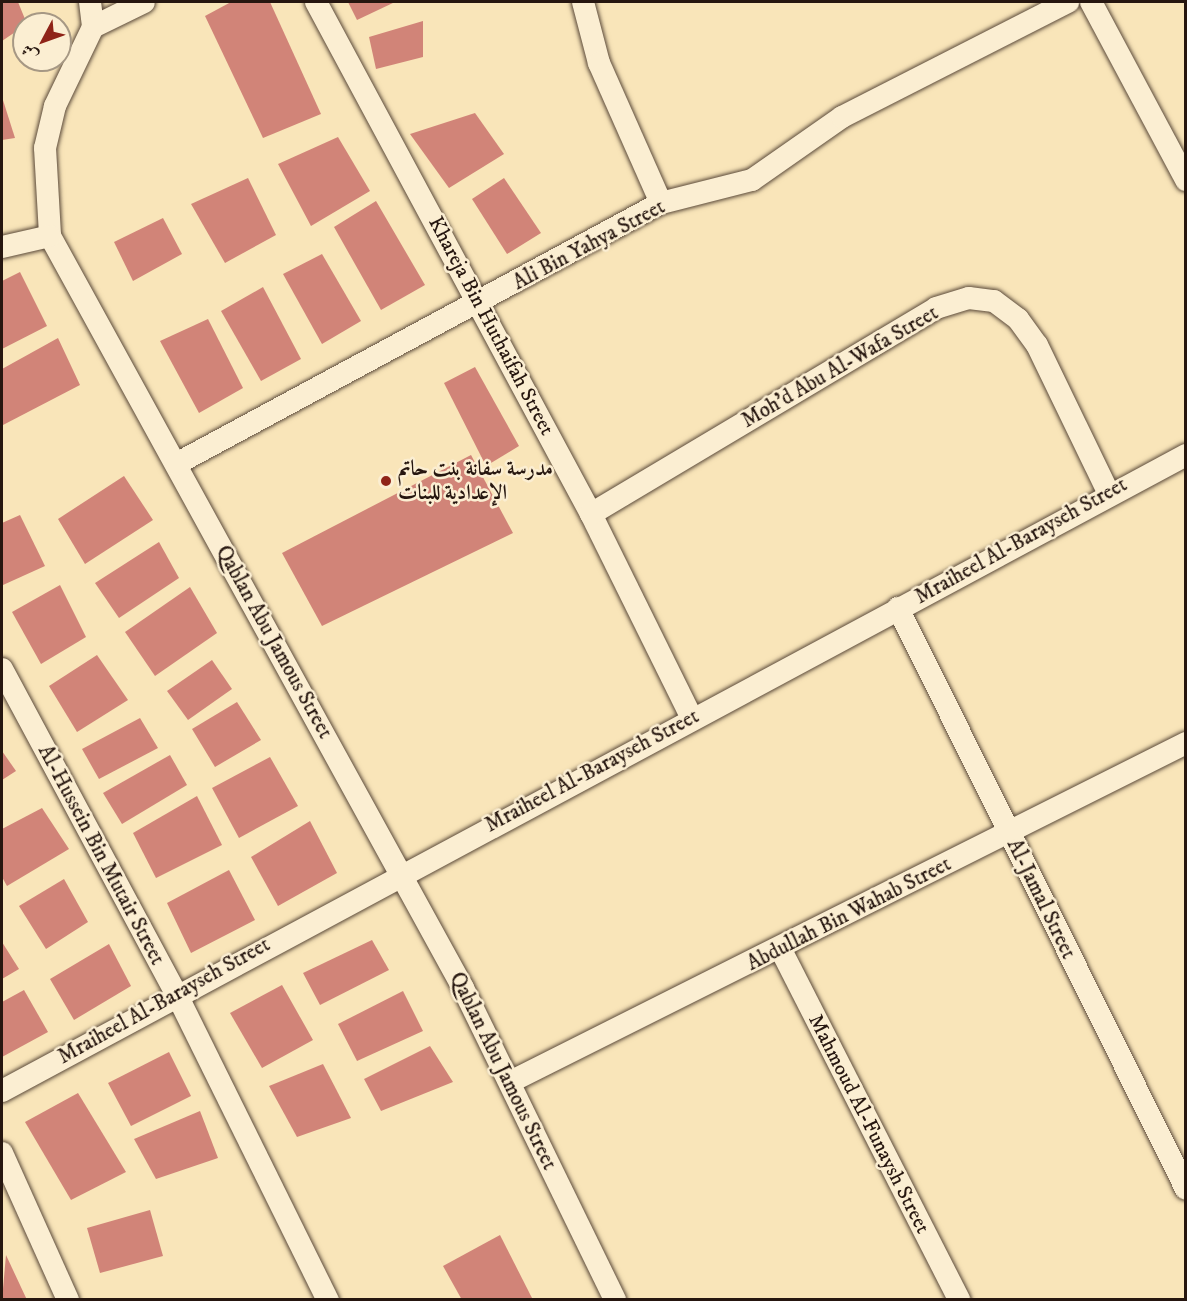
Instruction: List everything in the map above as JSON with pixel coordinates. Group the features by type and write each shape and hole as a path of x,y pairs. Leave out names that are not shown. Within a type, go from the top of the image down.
{"street":[{"path":"90,2 93,27 144,2"},
{"name":"Khareja Bin Huthaifah Street","path":"316,2 591,514 692,717"},
{"path":"583,2 599,63 661,203"},
{"name":"Ali Bin Yahya Street","path":"176,465 480,304 661,203 752,180 842,117 1068,2"},
{"path":"1091,2 1185,180"},
{"name":"Qablan Abu Jamous Street","path":"93,27 55,106 45,148 50,236 401,873 510,1082 615,1299"},
{"path":"2,247 50,236"},
{"name":"Moh'd Abu Al-Wafa Street","path":"591,514 936,308 969,298 994,301 1018,319 1037,345 1108,492"},
{"name":"Mraiheel Al-Barayseh Street","path":"2,1091 176,993 898,608 1108,492 1185,455"},
{"name":"Al-Jamal Street","path":"898,608 1185,1189"},
{"name":"Al-Hussein Bin Mutair Street","path":"2,669 176,993 328,1299"},
{"name":"Abdullah Bin Wahab Street","path":"510,1082 1009,834 1185,743"},
{"name":"Mahmoud Al-Funaysh Street","path":"780,948 959,1299"},
{"path":"2,1153 68,1299"}],"building":[{"path":"2,2 18,2 22,12 12,12 12,34 2,41"},
{"path":"231,2 270,2 321,114 263,138 205,16"},
{"path":"348,2 395,2 357,20"},
{"path":"423,21 423,57 376,69 369,37"},
{"path":"2,97 15,138 2,140"},
{"path":"475,113 504,154 449,188 410,134"},
{"path":"338,137 370,191 311,226 278,164"},
{"path":"248,178 276,235 225,263 191,204"},
{"path":"504,178 541,233 507,254 472,199"},
{"path":"376,201 425,285 381,310 334,227"},
{"path":"163,218 182,254 133,281 114,242"},
{"path":"322,254 361,321 322,344 283,274"},
{"path":"20,272 47,326 2,349 2,281"},
{"path":"263,287 301,359 261,381 221,311"},
{"path":"208,319 243,388 199,413 160,341"},
{"path":"58,338 80,385 3,425 2,369"},
{"path":"475,367 519,446 486,466 444,383"},
{"path":"471,455 513,533 322,626 282,553"},
{"path":"124,476 153,520 85,564 58,519"},
{"path":"20,515 45,566 3,585 2,523"},
{"path":"159,542 179,578 119,618 95,583"},
{"path":"60,585 86,637 41,664 12,612"},
{"path":"190,587 217,633 155,676 125,632"},
{"path":"97,655 128,700 77,732 49,686"},
{"path":"212,660 232,689 188,720 167,691"},
{"path":"237,702 261,740 215,767 192,729"},
{"path":"140,718 158,748 99,779 82,749"},
{"path":"2,751 16,771 2,780"},
{"path":"170,755 187,785 122,824 103,793"},
{"path":"270,757 298,806 239,838 212,788"},
{"path":"197,796 222,845 156,878 133,833"},
{"path":"42,808 69,849 7,886 2,877 2,829"},
{"path":"310,821 337,873 278,906 251,857"},
{"path":"229,870 255,920 191,953 167,903"},
{"path":"64,879 88,922 46,949 19,906"},
{"path":"372,940 389,970 320,1005 303,973"},
{"path":"2,942 19,969 2,979"},
{"path":"109,944 131,986 74,1020 50,979"},
{"path":"282,985 313,1040 262,1068 230,1013"},
{"path":"24,990 48,1032 2,1057 2,1002"},
{"path":"403,991 423,1031 357,1061 338,1024"},
{"path":"430,1046 453,1082 381,1111 364,1079"},
{"path":"169,1052 191,1096 131,1126 108,1083"},
{"path":"323,1064 351,1118 297,1137 269,1086"},
{"path":"78,1093 126,1172 71,1200 25,1122"},
{"path":"200,1111 218,1158 156,1179 134,1139"},
{"path":"150,1210 163,1256 100,1273 87,1228"},
{"path":"500,1235 533,1300 462,1300 443,1266"},
{"path":"6,1255 27,1300 2,1300"}],"place":[{"name":"مدرسة سفانة بنت حاتم الإعدادية للبنات","path":"386,481"}]}
